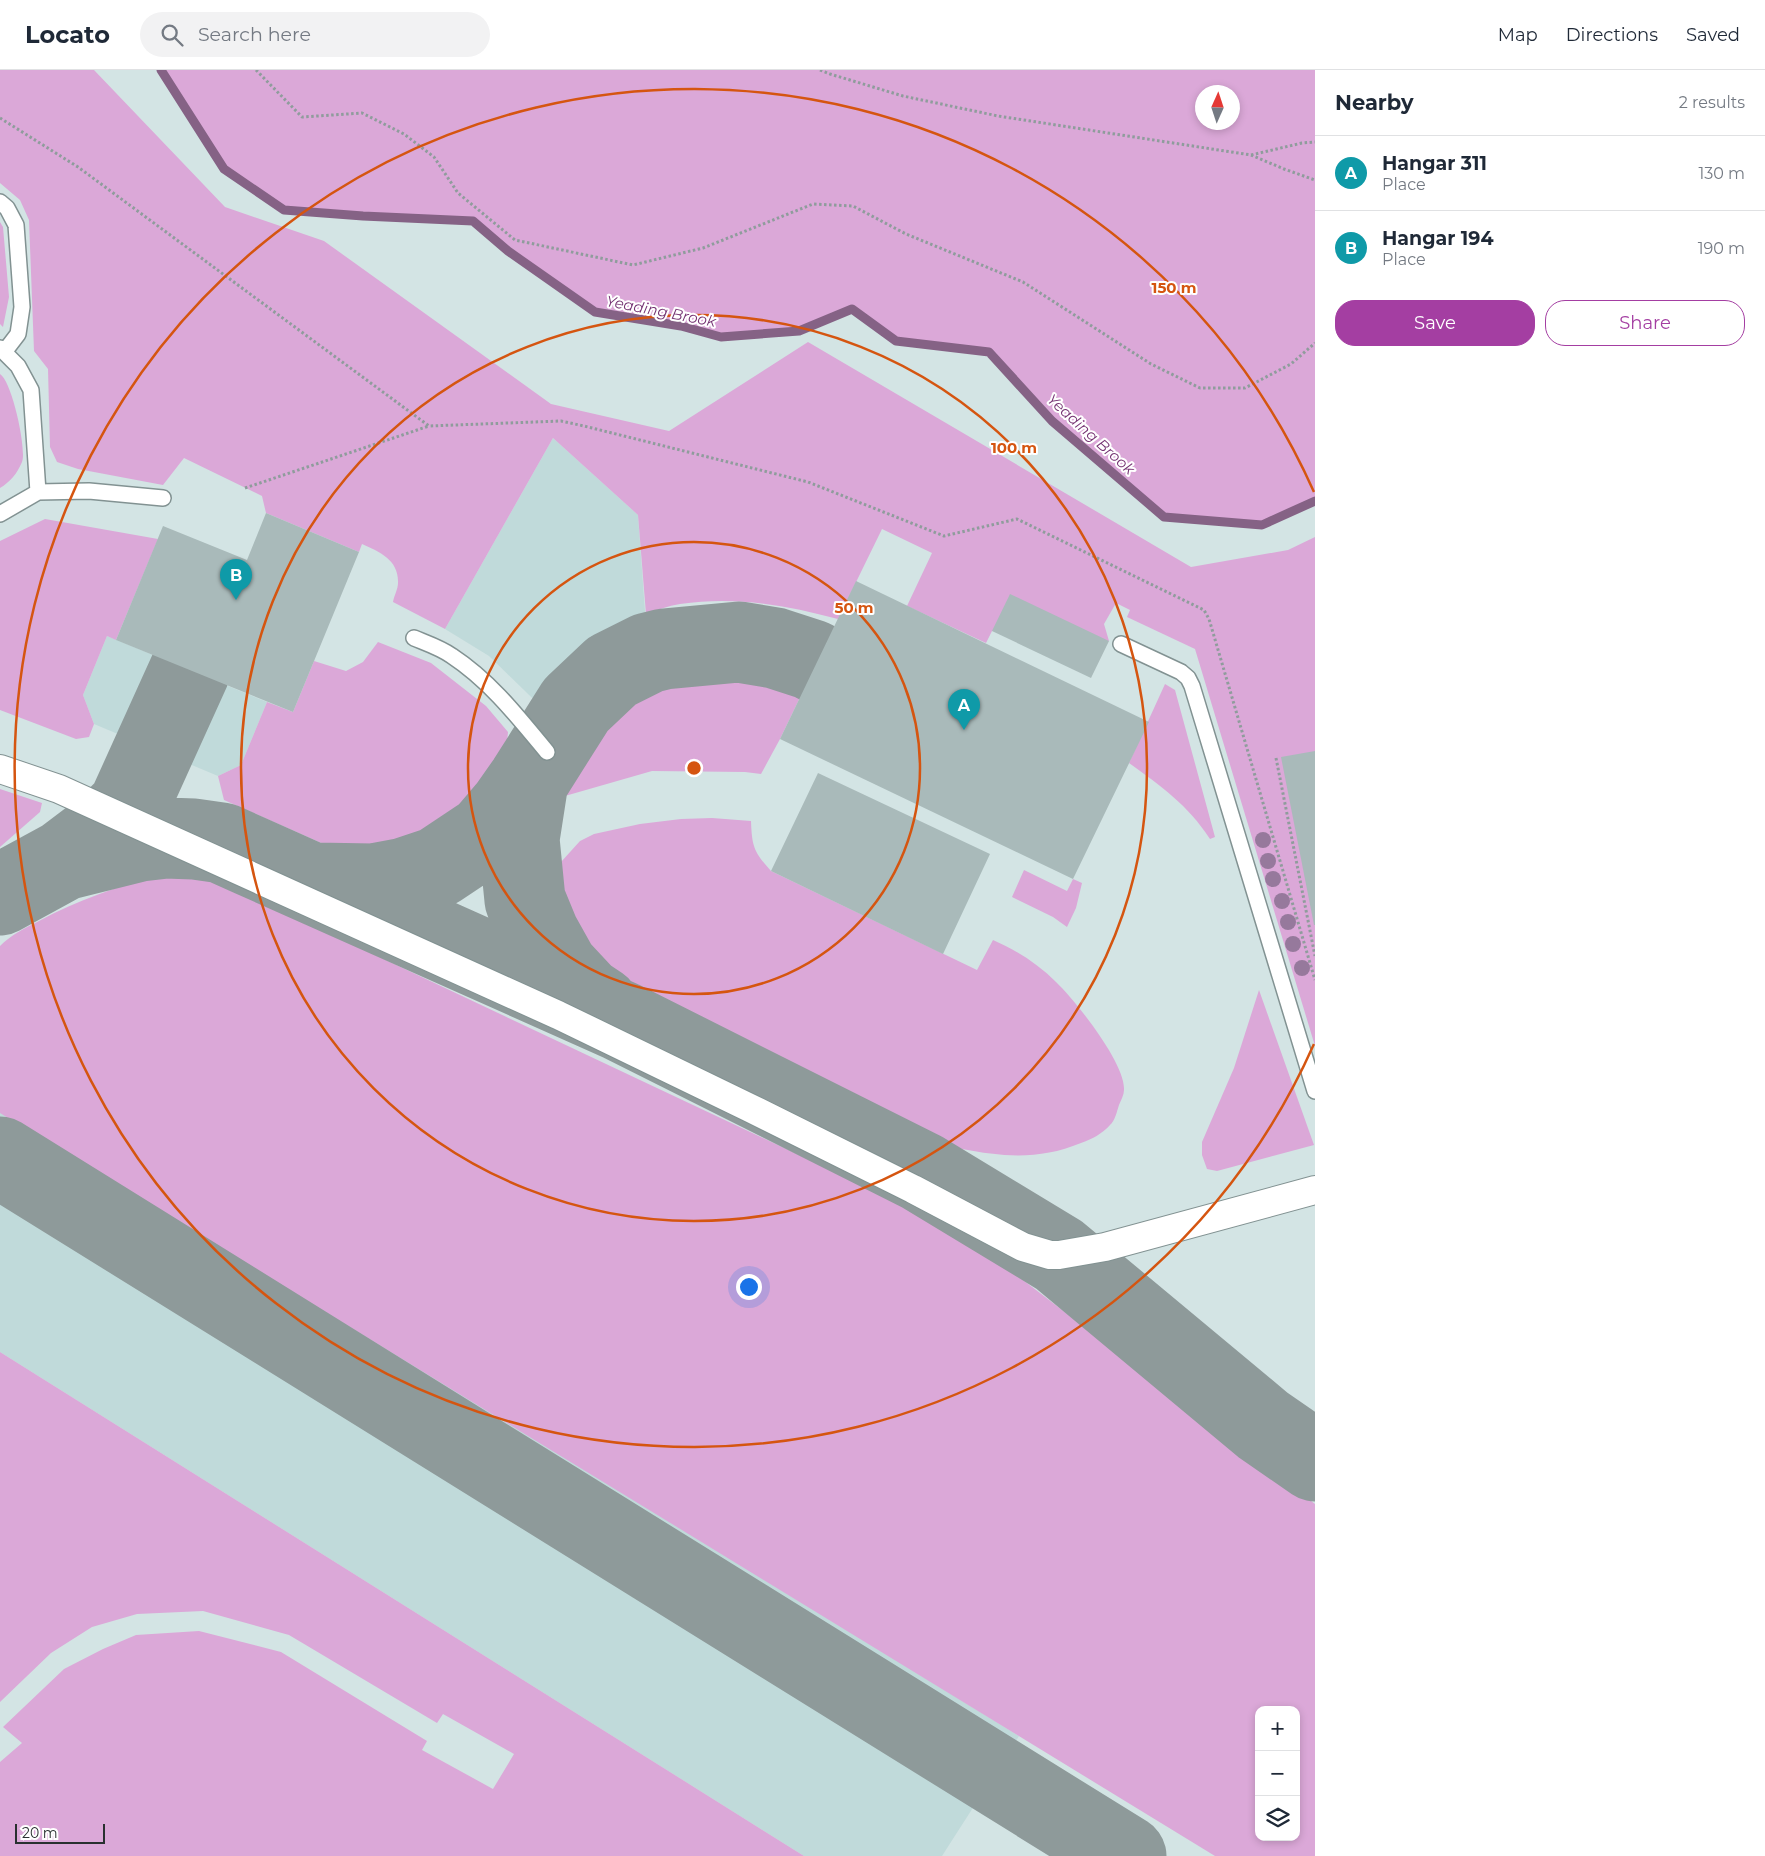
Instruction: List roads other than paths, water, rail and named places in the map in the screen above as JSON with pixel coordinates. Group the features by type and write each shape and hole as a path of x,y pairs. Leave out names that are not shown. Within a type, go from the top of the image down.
{"street":[{"path":"0,769 59,789 558,1015 913,1189 1023,1248 1050,1255 1059,1255 1105,1247 1315,1190"}],"lane":[{"path":"0,202 7,208 16,225 22,308 18,334 3,350 18,366 31,390 38,492"},
{"path":"0,514 38,492 89,490 163,498"},
{"path":"414,638 450,655 483,680 513,711 547,752"},
{"path":"1121,644 1181,672 1188,678 1192,686 1315,1091"}],"waterway":[{"name":"Yeading Brook","path":"161,70 224,169 284,210 473,221 508,251 595,312 681,326 721,337 799,331 852,309 896,341 989,352 1052,421 1164,517 1262,525 1315,501"}],"place":[{"name":"Hangar 194","path":"236,600"},
{"name":"Hangar 311","path":"964,730"}]}
